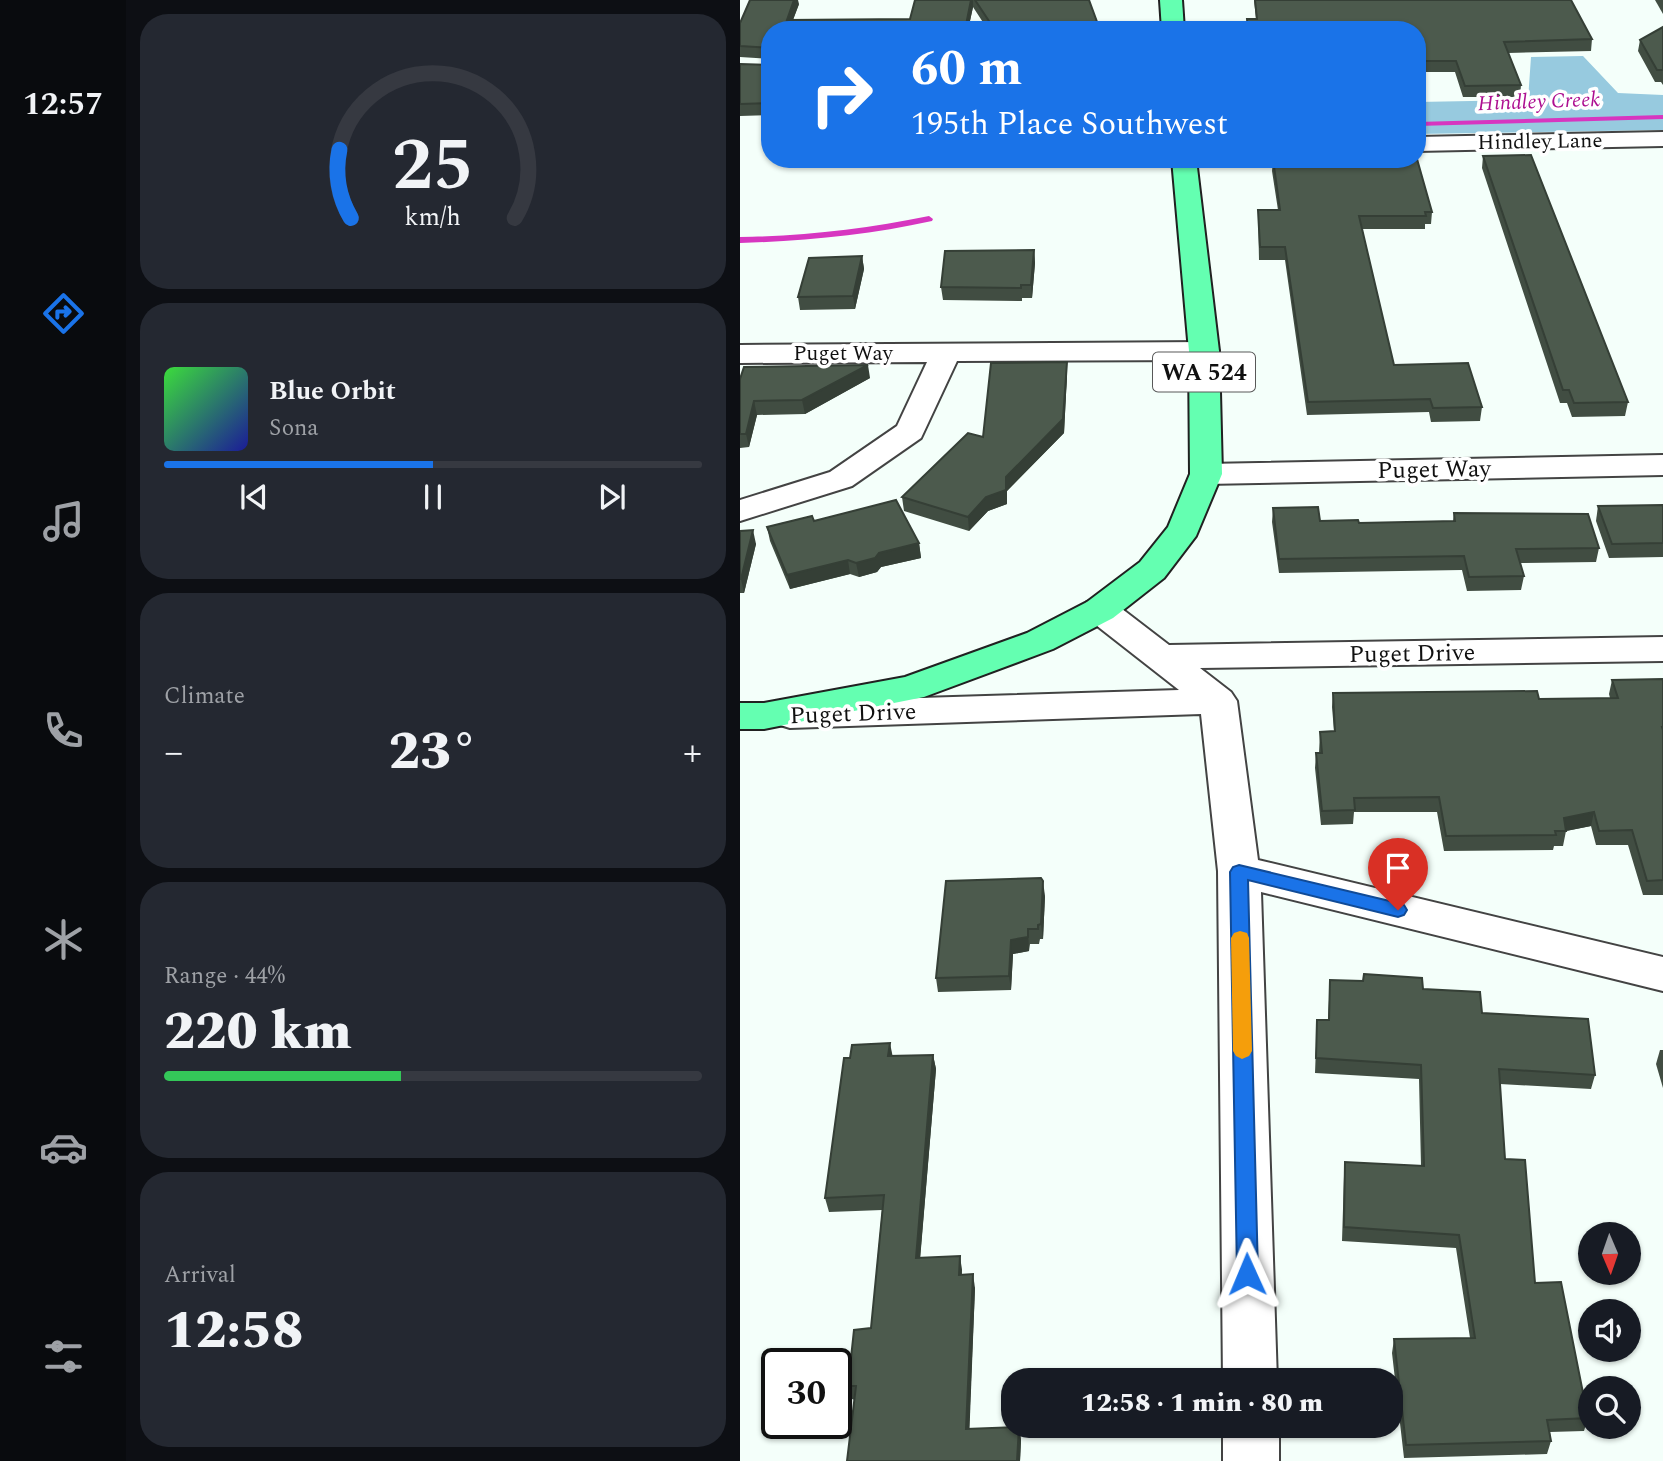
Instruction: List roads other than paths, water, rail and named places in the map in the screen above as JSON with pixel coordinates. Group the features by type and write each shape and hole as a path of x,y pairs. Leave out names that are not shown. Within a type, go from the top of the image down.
{"main road":[{"path":"1171,0 1172,21"},
{"name":"WA 524","path":"752,716 911,688 1040,641 1100,610 1158,563 1184,529 1206,474 1204,351 1185,168"}],"street":[{"name":"Hindley Lane","path":"1426,144 1663,139"},
{"name":"Puget Way","path":"740,354 1204,351"},
{"path":"740,511 841,479 910,431 946,352"},
{"name":"Puget Way","path":"1206,474 1663,466"},
{"path":"1100,610 1218,701 1239,872 1250,1368"},
{"name":"Puget Drive","path":"1161,657 1663,649"},
{"name":"Puget Drive","path":"752,716 1218,701"},
{"path":"1239,872 1663,974"},
{"path":"1251,1438 1251,1461"}],"waterway":[{"name":"Hindley Creek","path":"1426,124 1663,117"},
{"path":"740,240 786,239 867,231 929,219"}]}
